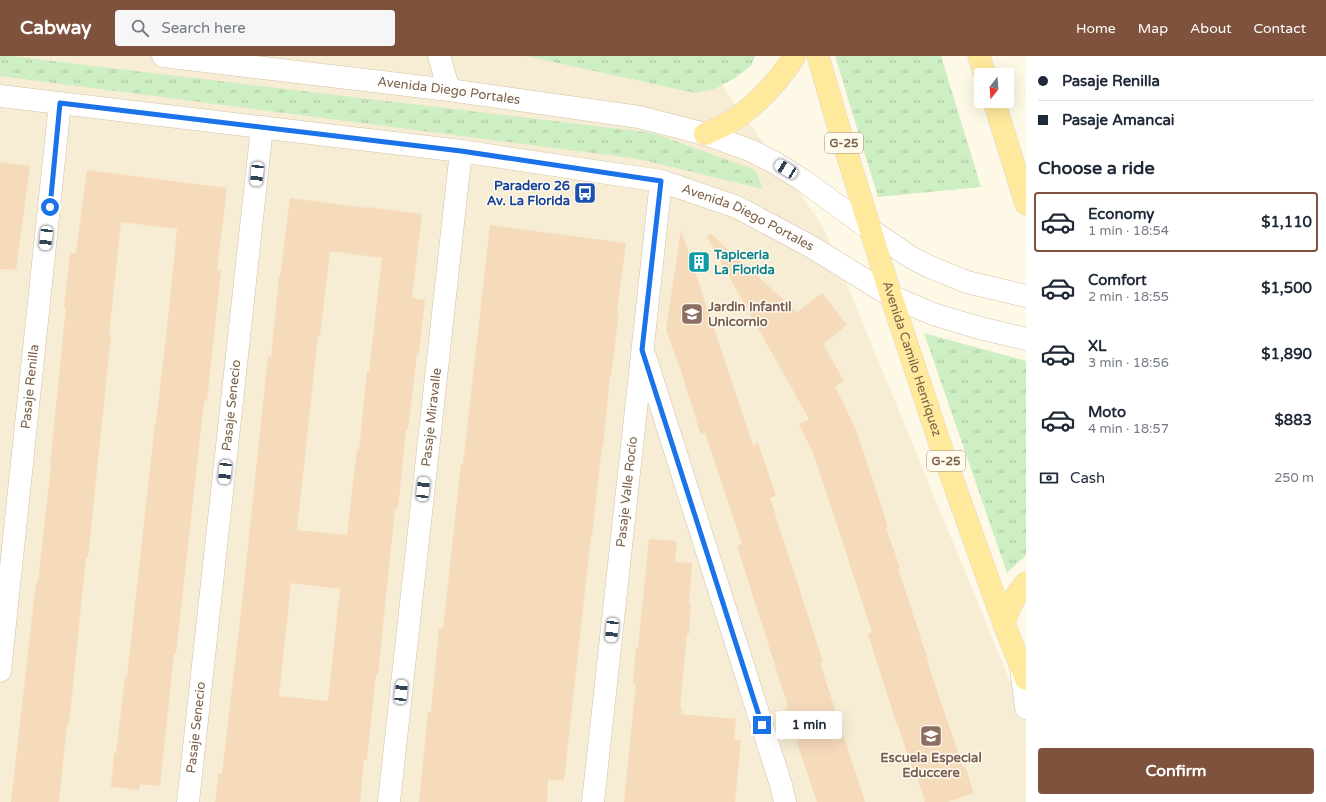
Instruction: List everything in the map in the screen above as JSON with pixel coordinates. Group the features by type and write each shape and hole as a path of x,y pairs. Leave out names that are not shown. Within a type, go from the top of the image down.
{"main road":[{"path":"705,134 735,119 753,104 774,83 795,56"},
{"name":"Avenida Camilo Henríquez","path":"818,56 871,230 943,453 1023,673"},
{"path":"979,56 983,68"},
{"path":"996,108 1026,204"},
{"path":"1004,624 1011,604 1026,583"}],"street":[{"name":"Avenida Diego Portales","path":"163,56 273,63 639,117 705,134 752,151 777,164 804,181 912,258 968,282 1026,296"},
{"path":"439,56 449,90"},
{"name":"Avenida Diego Portales","path":"0,96 461,151 661,181 737,207 810,246 892,296 933,314 976,327 1026,338"},
{"name":"Pasaje Renilla","path":"0,671 60,103"},
{"name":"Pasaje Senecio","path":"188,802 262,127"},
{"name":"Pasaje Miravalle","path":"389,802 461,151"},
{"name":"Pasaje Valle Rocío","path":"593,802 661,181"},
{"path":"642,350 781,785 785,802"},
{"path":"1023,673 1026,708"}],"shaded area":[{"path":"0,56 556,56 718,80 823,226 1026,720 1026,802 0,802"}],"green space":[{"path":"0,56 11,56 653,133 755,170 763,189 639,159 0,76"},
{"path":"526,56 755,56 751,66 735,78 714,89 695,93"},
{"path":"835,56 941,56 981,187 878,197"},
{"path":"924,333 1026,361 1026,555 1007,573"}],"building":[{"path":"0,162 30,166 16,270 0,269"},
{"path":"87,170 227,188 217,270 221,270 207,401 204,401 160,786 140,784 139,790 111,787 114,753 116,753 125,677 127,677 177,229 121,222 88,558 86,558 69,724 67,724 59,802 11,802 51,466 70,253 76,253"},
{"path":"290,198 422,214 412,298 425,300 408,430 406,430 398,509 395,509 378,675 376,674 367,760 364,760 360,802 215,802 219,773 222,774 268,356 271,357","holes":["330,251 382,258 369,371 367,371 359,450 357,449 347,535 297,530 318,336 320,336","291,583 340,589 328,701 279,696"]},
{"path":"490,225 626,243 603,446 591,536 564,781 548,779 547,802 419,802 428,712 431,712 439,628 443,629"},
{"path":"681,230 753,446 758,443 776,496 770,498 823,662 820,663 865,802 817,802 785,707 788,706 737,546 742,544 705,433 701,435 685,382 666,330"},
{"path":"711,234 797,312 822,293 847,325 823,344 844,381 835,386 857,432 888,527 886,527 900,568 898,569 929,663 928,664 963,767 965,766 974,793 948,802 925,802 914,768 912,768 897,725 868,634 872,632 814,455 799,424 809,419 707,237"},
{"path":"649,539 677,541 675,562 692,563 689,605 691,605 689,634 687,634 680,707 682,707 681,714 736,719 734,739 741,740 735,802 624,802 636,683 633,683 636,648 638,648"}],"place":[{"name":"Paradero 26 Av. La Florida","path":"585,193"},
{"name":"Tapiceria La Florida","path":"699,262"},
{"name":"Jardin Infantil Unicornio","path":"692,314"},
{"name":"Escuela Especial Educcere","path":"931,736"}],"route":[{"path":"50,207 60,103 461,151 661,181 642,350 762,725"}]}
